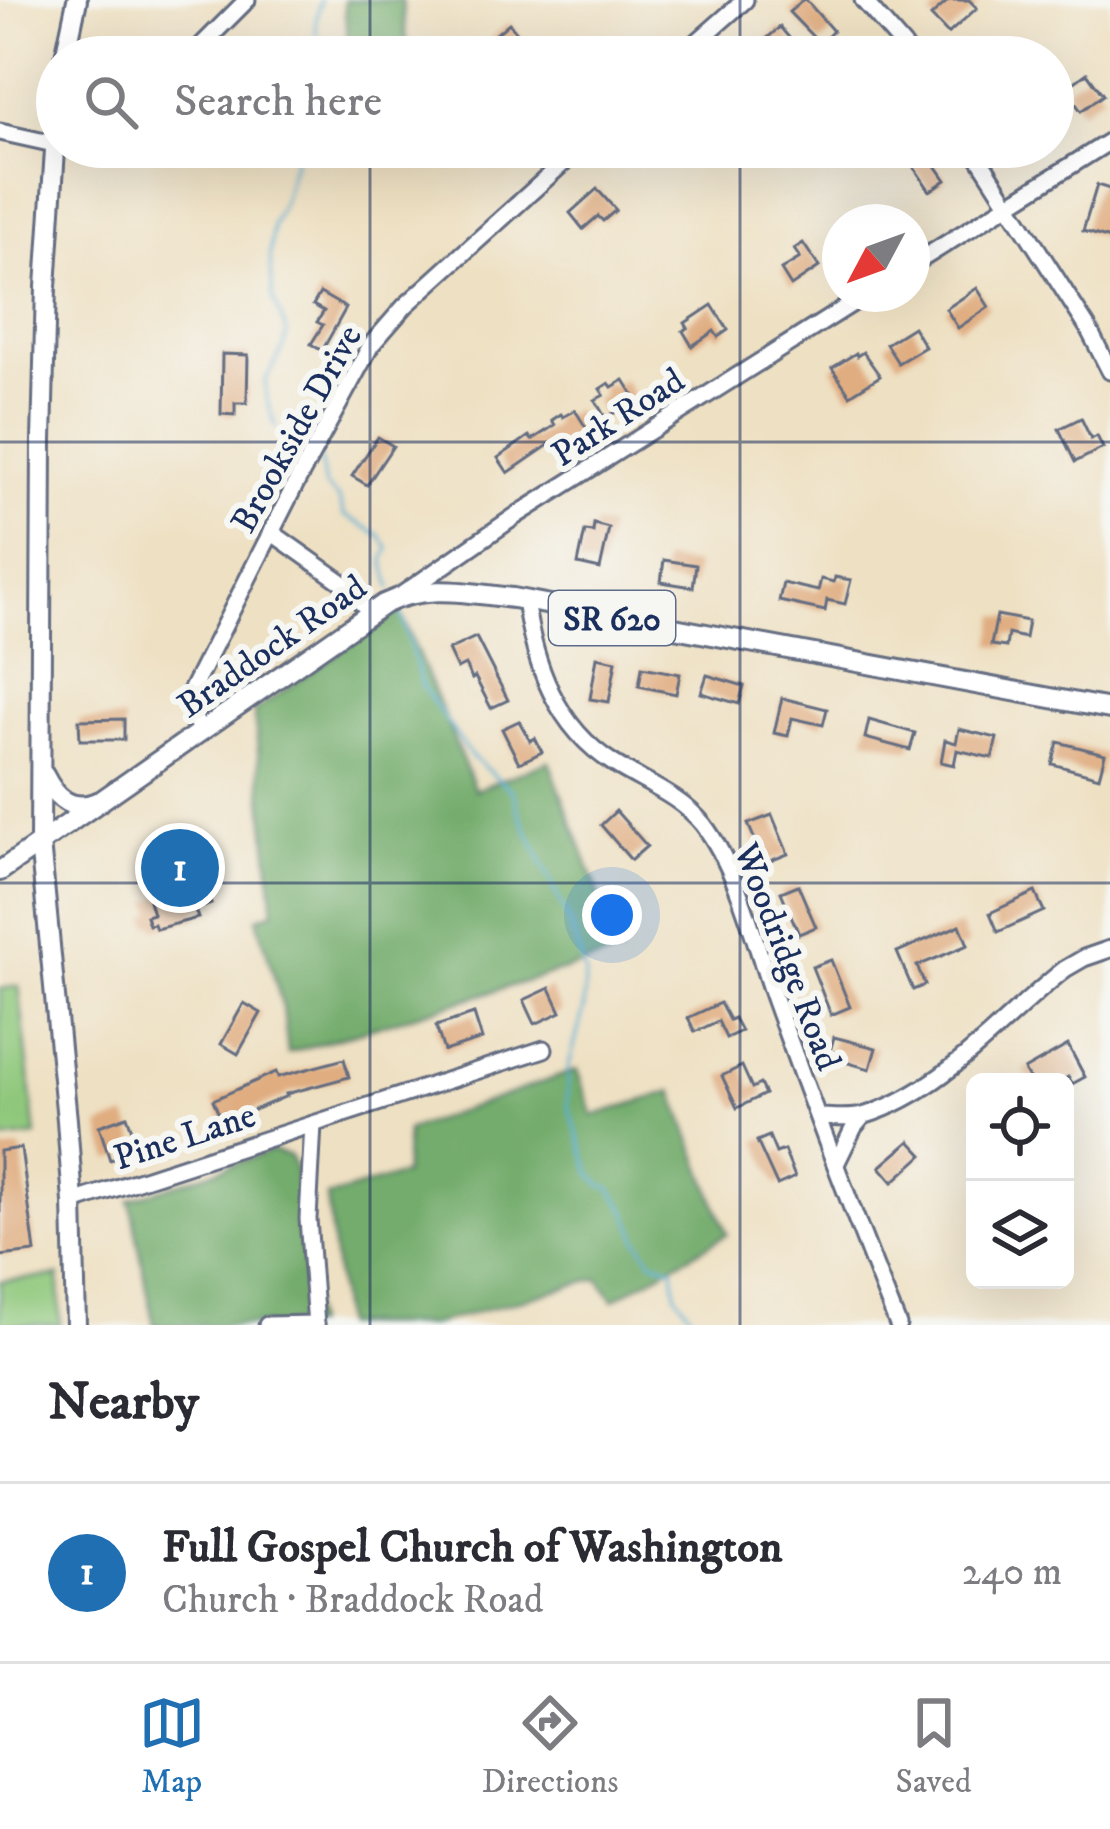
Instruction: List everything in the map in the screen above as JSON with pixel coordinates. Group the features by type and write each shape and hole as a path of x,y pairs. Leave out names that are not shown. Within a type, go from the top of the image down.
{"main road":[{"path":"69,36 77,0"},
{"path":"54,168 42,440 40,843 73,1202 76,1325"},
{"name":"Braddock Road","path":"0,871 403,594 447,590 526,601 1110,709"},
{"path":"41,769 58,797 73,806 89,806 112,795"}],"street":[{"path":"211,36 247,0"},
{"path":"704,36 745,0"},
{"path":"863,0 895,36"},
{"path":"0,132 36,134"},
{"path":"1074,164 1110,141"},
{"name":"Brookside Drive","path":"202,732 190,712 189,694 370,345 558,168"},
{"path":"985,168 1088,328 1110,371"},
{"path":"930,254 1067,168"},
{"name":"Park Road","path":"403,594 517,515 838,312"},
{"path":"271,532 343,583 371,613"},
{"name":"Woodridge Road","path":"526,601 540,665 567,722 596,751 682,804 718,848 898,1325"},
{"path":"836,1164 863,1117 932,1082 1065,969 1110,949"},
{"name":"Pine Lane","path":"73,1202 544,1049"},
{"path":"818,1117 863,1117"},
{"name":"Pine Lane","path":"267,1325 316,1324 308,1219 313,1124"}],"green space":[{"path":"344,0 402,0 406,36 347,36"},
{"path":"400,611 475,790 549,761 621,953 288,1053 283,1008 257,918 274,911 254,711"},
{"path":"19,986 36,1136 0,1140 0,989"},
{"path":"577,1070 593,1116 673,1091 727,1234 613,1300 598,1278 431,1325 342,1325 327,1197 404,1174 407,1130"},
{"path":"271,1151 290,1156 295,1167 313,1325 154,1325 130,1200"},
{"path":"59,1276 60,1325 0,1325 0,1281"}],"building":[{"path":"806,0 833,31 828,36 812,36 789,12"},
{"path":"949,0 969,0 977,8 948,34 931,16"},
{"path":"509,23 520,36 494,36"},
{"path":"1087,73 1103,95 1081,111 1074,101 1074,82"},
{"path":"914,168 938,168 946,180 930,191"},
{"path":"1097,185 1110,189 1110,239 1083,231"},
{"path":"597,189 616,210 603,221 598,216 583,229 570,213"},
{"path":"803,243 819,267 791,286 781,270 800,258 794,249"},
{"path":"977,288 989,307 958,328 946,309"},
{"path":"320,293 346,308 322,351 311,344 323,325 317,322 324,311 313,305"},
{"path":"712,305 728,330 718,337 714,331 692,346 683,331 688,328 685,323"},
{"path":"913,327 925,347 898,363 886,344"},
{"path":"863,352 880,376 850,395 832,368"},
{"path":"222,354 248,355 247,403 235,403 235,415 221,414"},
{"path":"624,380 638,402 605,417 595,400 604,395 600,389"},
{"path":"575,410 590,434 558,449 553,442 508,473 498,458 555,425 552,420 561,414"},
{"path":"1081,418 1091,439 1097,436 1103,448 1075,462 1059,429"},
{"path":"378,437 393,446 367,485 352,476"},
{"path":"594,524 609,528 600,569 578,564 585,531 593,532"},
{"path":"664,560 696,565 693,587 661,582"},
{"path":"835,577 851,580 845,604 827,600 825,611 779,601 783,583 818,591 821,579 834,582"},
{"path":"997,615 1028,621 1025,638 1008,634 1006,647 991,645"},
{"path":"476,637 508,700 491,708 475,677 465,665 457,669 448,650"},
{"path":"597,657 616,661 609,702 590,699"},
{"path":"642,667 680,674 676,694 639,686"},
{"path":"707,675 744,686 739,704 701,693"},
{"path":"782,698 827,709 823,725 792,718 788,736 774,733"},
{"path":"124,719 124,740 80,740 79,720"},
{"path":"869,720 915,733 910,750 865,738"},
{"path":"519,721 542,752 519,763 502,729"},
{"path":"959,729 997,738 992,758 957,750 954,765 941,762 945,740 956,743"},
{"path":"1058,742 1105,754 1099,777 1052,764"},
{"path":"616,811 647,846 631,860 601,825"},
{"path":"772,815 788,854 765,863 748,824"},
{"path":"191,840 211,904 195,910 198,918 156,929 146,916 153,914 149,901 175,892 162,847"},
{"path":"798,885 816,927 799,934 781,892"},
{"path":"1035,892 1044,911 998,932 990,913"},
{"path":"960,925 968,945 917,966 925,985 913,990 897,952"},
{"path":"831,960 850,1007 831,1015 812,967"},
{"path":"550,988 561,1012 535,1024 524,1000"},
{"path":"244,1003 261,1013 238,1054 221,1044"},
{"path":"720,1003 741,1031 726,1038 718,1021 695,1032 688,1018"},
{"path":"474,1014 482,1039 444,1051 436,1026"},
{"path":"834,1037 876,1048 870,1069 841,1061 843,1054 830,1051"},
{"path":"1068,1045 1085,1077 1074,1083 1074,1073 1024,1070"},
{"path":"344,1059 349,1077 286,1094 223,1123 213,1100 276,1072 278,1077"},
{"path":"742,1066 752,1088 760,1084 765,1094 737,1108 722,1076"},
{"path":"127,1116 139,1150 110,1160 99,1126"},
{"path":"769,1136 776,1153 784,1150 795,1177 777,1185 757,1141"},
{"path":"910,1141 923,1155 893,1182 880,1167"},
{"path":"21,1148 35,1252 0,1256 0,1151"}],"waterway":[{"path":"316,36 320,0"},
{"path":"276,428 265,381 287,333 273,298 270,254 273,225 292,168"},
{"path":"320,459 325,486 339,499 344,515 380,535 389,549 384,560 391,588"},
{"path":"401,613 422,686 470,755 513,792 572,928 585,973 584,1009 568,1069 568,1105 591,1174 610,1188 626,1210 652,1261 673,1268 676,1294 698,1325"}],"place":[{"name":"Full Gospel Church of Washington","path":"180,868"}]}
